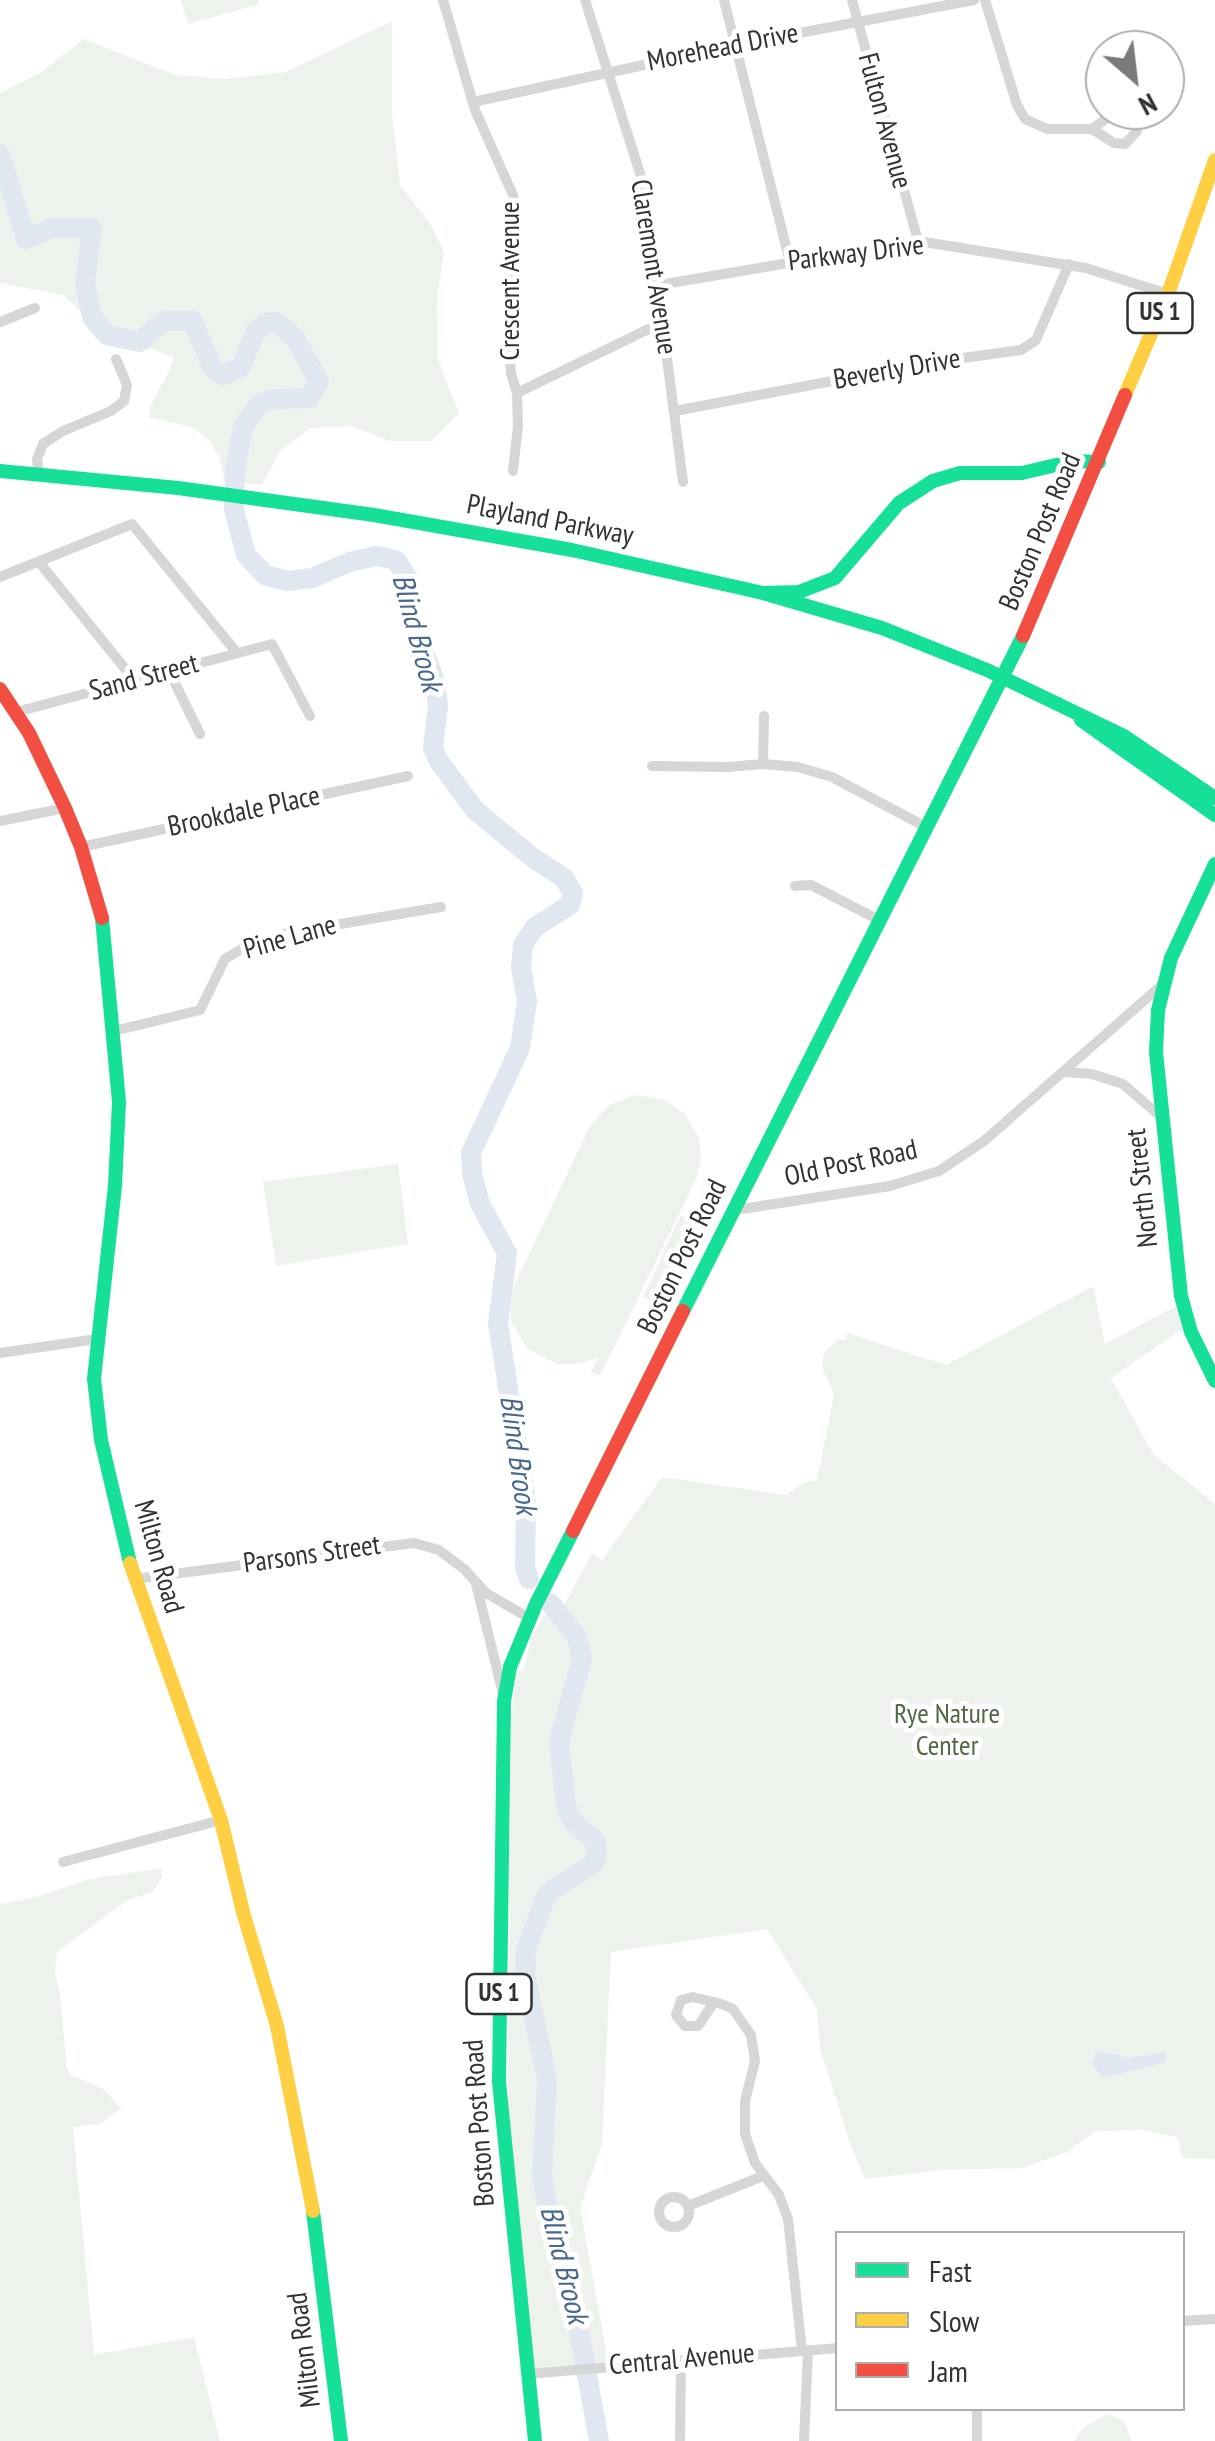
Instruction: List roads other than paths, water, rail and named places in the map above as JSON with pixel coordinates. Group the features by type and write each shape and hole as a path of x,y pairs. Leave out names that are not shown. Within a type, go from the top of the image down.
{"main road":[{"name":"Boston Post Road","path":"535,2441 499,2082 504,1701 510,1667 529,1618 1017,650 1168,294 1215,160"},
{"path":"763,592 812,590 835,578 899,503 933,481 960,473 1022,473 1072,461 1099,462"},
{"name":"Playland Parkway","path":"0,471 265,499 495,535 763,592 920,642 1124,736 1215,798"},
{"name":"Milton Road","path":"0,689 16,712 65,808 81,847 105,937 118,1075 118,1147 94,1379 101,1440 134,1579 221,1820 276,2026 296,2114 320,2261 341,2441"},
{"name":"Playland Parkway","path":"1069,710 1215,815"},
{"name":"Old Post Road","path":"1163,984 1179,937 1215,864"},
{"path":"1200,893 1215,901"},
{"name":"North Street","path":"1163,984 1156,1032 1160,1116 1181,1296 1195,1342 1215,1381"}],"street":[{"name":"Crescent Avenue","path":"443,0 473,102 513,195 516,224 507,324 511,373 517,393 514,471"},
{"name":"Claremont Avenue","path":"585,0 645,189 683,482"},
{"path":"724,0 790,262"},
{"name":"Fulton Avenue","path":"852,0 918,241"},
{"name":"Morehead Drive","path":"473,102 736,45 974,0"},
{"path":"985,0 1017,105 1025,119 1047,129 1085,128"},
{"path":"1095,130 1114,143 1124,144 1137,130"},
{"name":"Parkway Drive","path":"659,285 918,241 1069,264 1168,294"},
{"name":"Beverly Drive","path":"675,411 926,363 1021,350 1036,340 1069,264"},
{"path":"0,322 35,308"},
{"path":"517,393 661,322"},
{"path":"38,475 37,458 42,444 124,401 128,385 116,359"},
{"path":"0,577 132,524 237,654"},
{"path":"39,562 135,680"},
{"name":"Sand Street","path":"16,712 272,644 310,716"},
{"path":"169,672 200,734"},
{"path":"763,764 764,716"},
{"path":"652,766 798,767 832,778 926,828"},
{"name":"Brookdale Place","path":"81,847 408,776"},
{"path":"0,820 65,808"},
{"path":"795,886 811,885 879,920"},
{"name":"Pine Lane","path":"114,1031 200,1010 225,959 243,948 324,926 441,907"},
{"name":"Old Post Road","path":"734,1210 890,1186 939,1171 984,1141 1163,984"},
{"path":"1063,1072 1092,1074 1123,1084 1160,1116"},
{"path":"0,1352 97,1338"},
{"name":"Parsons Street","path":"134,1579 402,1542 439,1550 496,1601 529,1618"},
{"path":"476,1584 504,1701"},
{"path":"62,1862 221,1820"},
{"path":"714,2002 740,2015 754,2048 745,2101 745,2134 788,2219 805,2351 804,2441"},
{"path":"688,2206 764,2176"},
{"path":"1185,2321 1215,2319"},
{"name":"Central Avenue","path":"527,2374 835,2348"},
{"path":"680,2441 681,2360"},
{"path":"977,2411 977,2441"}],"waterway":[{"name":"Blind Brook","path":"0,154 26,239 52,228 92,228 85,283 92,317 107,335 139,342 164,321 193,321 213,369 223,375 241,367 255,333 265,323 277,322 295,338 319,382 309,398 273,399 259,404 243,427 235,471 234,510 246,555 265,575 287,581 312,578 376,556 396,560 407,577 413,625 435,681 438,706 433,748 438,760 475,810 564,878 573,893 570,905 535,927 523,945 521,968 527,1001 520,1048 471,1153 480,1204 507,1253 498,1324 526,1502 525,1568 529,1579"},
{"name":"Blind Brook","path":"550,1603 577,1637 582,1658 559,1742 567,1812 595,1840 597,1857 593,1864 550,1891 526,1949 525,1975 547,2079 542,2175 552,2235 578,2326 599,2441"}],"park label":[{"name":"Rye Nature Center","path":"947,1731"}]}
